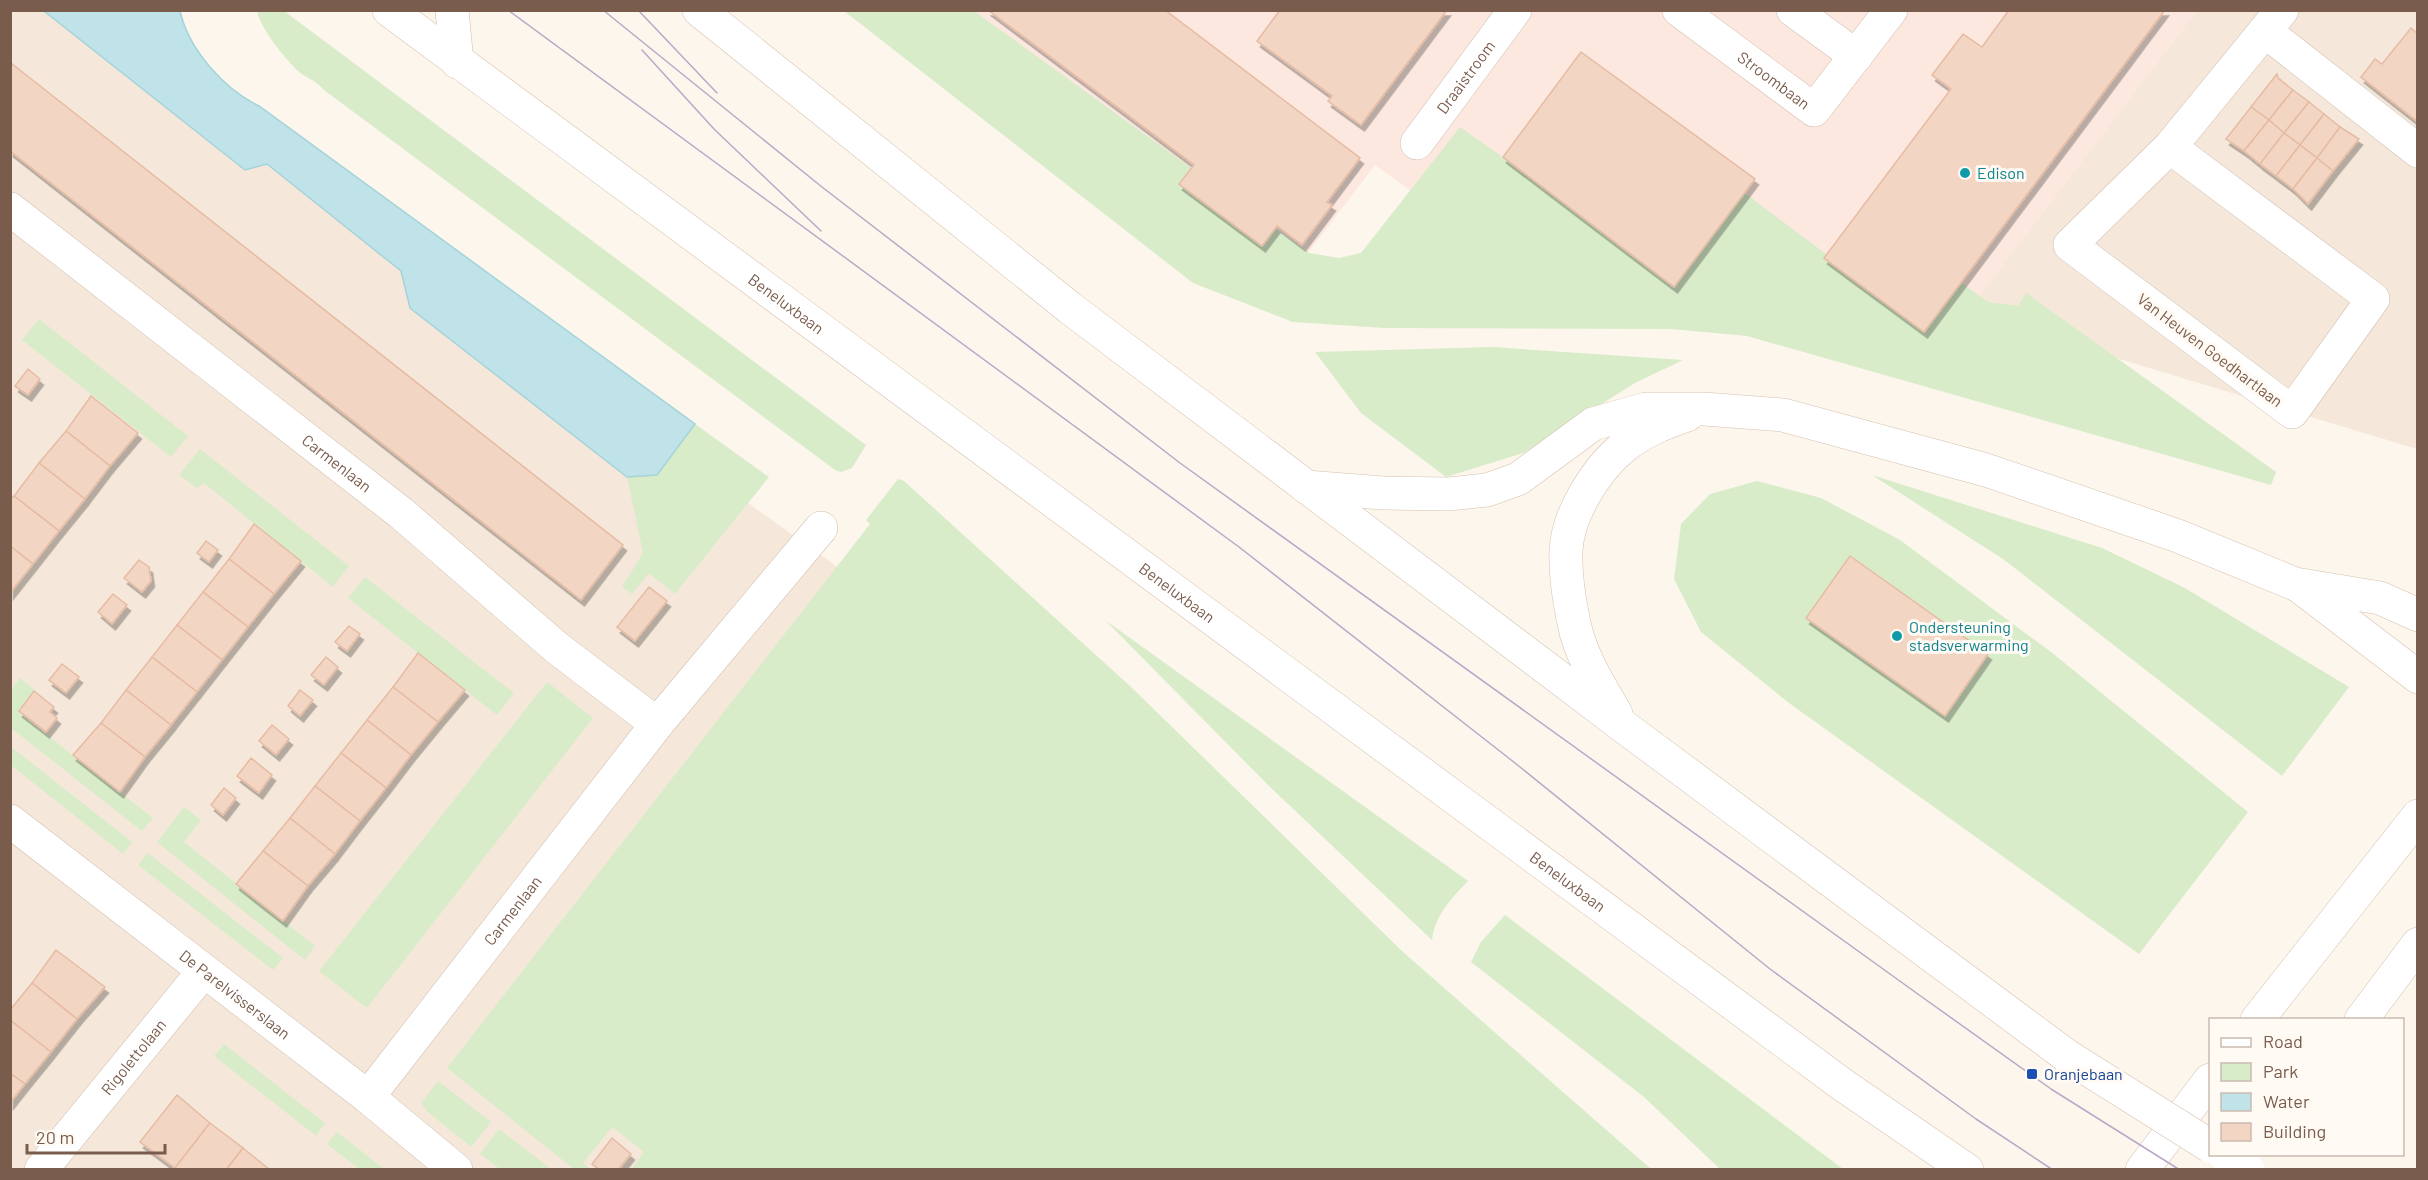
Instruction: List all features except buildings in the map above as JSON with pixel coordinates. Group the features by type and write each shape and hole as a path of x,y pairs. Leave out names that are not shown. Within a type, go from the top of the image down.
{"main road":[{"name":"Beneluxbaan","path":"389,10 1843,1085 1967,1170"},
{"path":"452,10 457,62"},
{"path":"699,10 1070,308 1623,726 2067,1056 2209,1145"},
{"name":"Draaistroom","path":"1417,143 1515,10"},
{"name":"Stroombaan","path":"1679,10 1814,110 1891,10"},
{"path":"1793,10 1856,56"},
{"path":"2274,21 2418,151"},
{"name":"Van Heuven Goedhartlaan","path":"2170,147 2373,300 2292,412 2070,245 2170,147 2218,85 2274,21"},
{"name":"Carmenlaan","path":"10,209 401,513 557,648 657,724"},
{"path":"1306,487 1394,494 1449,494 1487,490 1518,479 1593,424 1646,409 1704,409 1783,415 1986,470 2178,536 2295,584 2380,598 2418,615"},
{"path":"1623,726 1593,672 1574,625 1566,549 1574,518 1594,480 1622,448 1657,426 1704,409"},
{"name":"Carmenlaan","path":"368,1097 657,724 821,528"},
{"path":"2295,584 2418,677"},
{"path":"2260,1018 2418,816"},
{"name":"De Parelvisserslaan","path":"10,821 368,1097 456,1170"},
{"path":"2362,1018 2418,944"},
{"name":"Rigolettolaan","path":"41,1170 203,972"},
{"path":"2142,1170 2209,1083"},
{"path":"2226,1156 2247,1170 2257,1156"}],"shaded area":[{"path":"10,11 59,11 1378,953 1613,1169 11,1169"},
{"path":"860,11 2197,11 1952,332 1542,285 1375,165 1265,309"},
{"path":"2079,11 2417,11 2417,449 1868,283"}],"green space":[{"path":"257,11 284,11 866,445 852,468 841,472 835,470 298,71 263,27"},
{"path":"844,11 974,11 1309,253 1339,258 1361,253 1460,127 1673,277 1738,188 1912,318 1949,274 1988,302 2018,306 2026,293 2276,472 2271,485 1747,336 1671,329 1384,328 1293,322 1193,283"},
{"path":"39,319 188,436 171,457 22,340"},
{"path":"1492,347 1683,360 1635,383 1523,453 1446,477 1361,413 1315,352"},
{"path":"695,424 769,477 675,594 649,573 632,594 622,587 643,553 627,477 657,475"},
{"path":"200,449 349,566 333,587 204,483 197,488 179,475"},
{"path":"1872,475 2102,548 2185,588 2349,687 2282,776 2003,559"},
{"path":"898,479 904,481 1130,686 1403,952 1651,1169 631,1170 644,1152 612,1127 583,1163 590,1169 574,1169 447,1068 870,524 866,520"},
{"path":"1757,481 1821,498 1900,540 2051,652 2248,812 2139,954 1789,703 1701,632 1674,579 1681,524 1710,494"},
{"path":"365,577 514,693 497,715 348,598"},
{"path":"1105,620 1468,881 1440,915 1432,940 1269,786"},
{"path":"20,678 37,692 20,714 153,818 142,831 11,728 10,691"},
{"path":"547,682 593,718 367,1008 319,971"},
{"path":"10,746 132,842 123,854 11,765"},
{"path":"184,807 201,820 184,842 315,946 305,960 157,842"},
{"path":"148,853 283,958 273,970 138,865"},
{"path":"1505,915 1843,1169 1720,1169 1644,1097 1471,962 1481,942"},
{"path":"224,1044 325,1123 316,1136 214,1056"},
{"path":"438,1081 491,1122 471,1147 429,1113 421,1103"},
{"path":"499,1129 551,1169 500,1169 480,1154"},
{"path":"337,1132 384,1169 359,1169 327,1144"}],"water":[{"path":"44,11 180,11 191,40 200,54 221,79 233,89 695,424 657,475 627,477 410,308 401,271 267,164 245,170"}],"tram line":[{"path":"508,10 1239,547 1515,763 1770,969 1976,1119 2053,1170"},
{"path":"603,10 822,187 1180,463 2051,1089 2180,1170"},
{"path":"638,10 717,93"},
{"path":"642,50 714,129 821,231"}],"place":[{"name":"Edison","path":"1965,173"},
{"name":"Ondersteuning stadsverwarming","path":"1897,636"},
{"name":"Oranjebaan","path":"2032,1074"}]}
